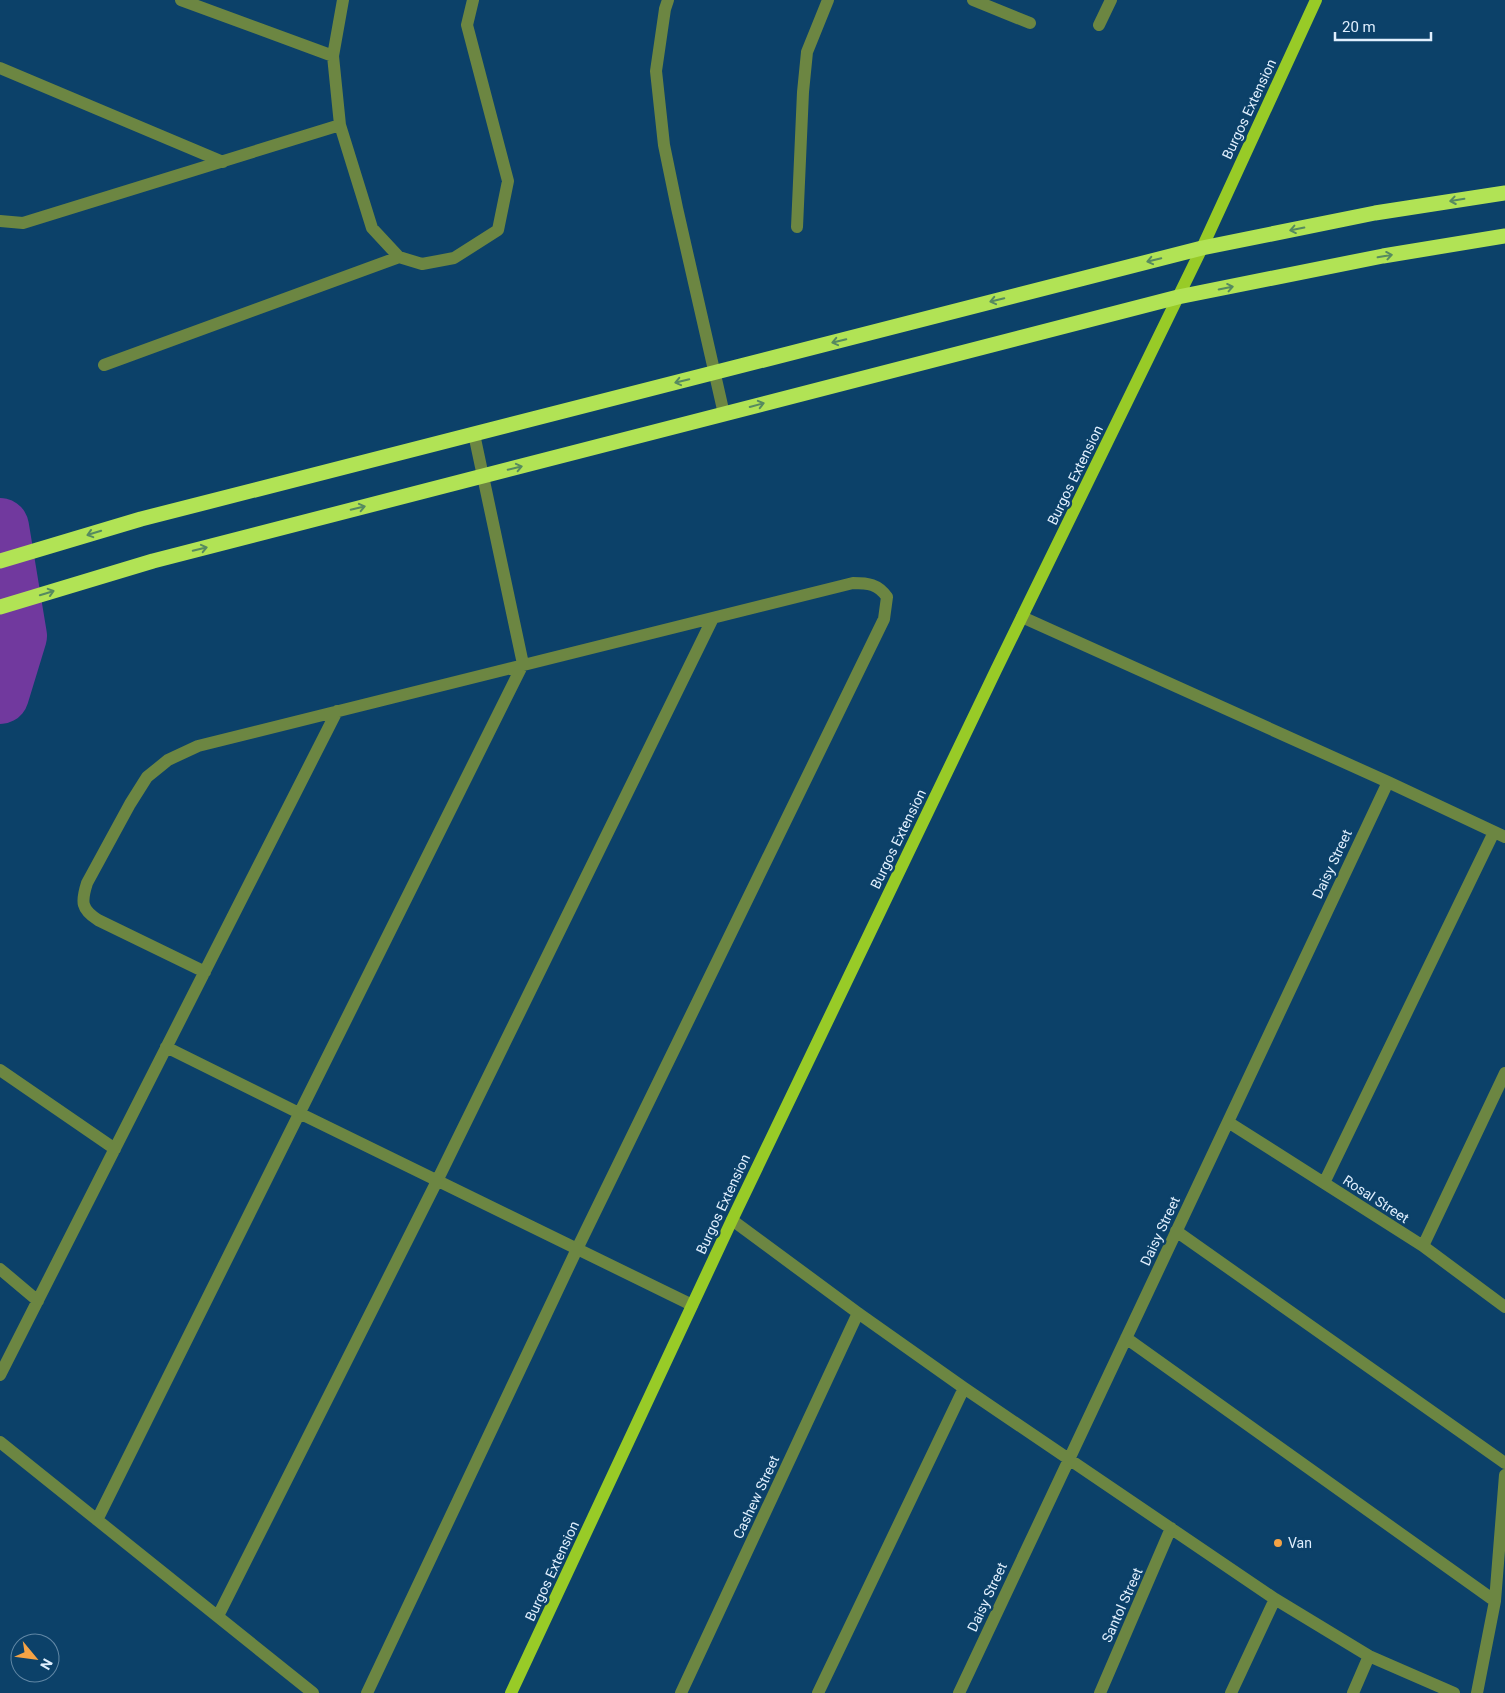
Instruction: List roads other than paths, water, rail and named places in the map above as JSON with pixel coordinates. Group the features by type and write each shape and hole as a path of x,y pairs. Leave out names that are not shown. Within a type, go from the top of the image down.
{"highway":[{"path":"0,561 141,519 1202,248 1375,213 1505,193"},
{"path":"0,607 153,561 1178,298 1383,256 1505,236"}],"main road":[{"name":"Burgos Extension","path":"511,1693 732,1220 1202,248 1316,0"}],"street":[{"path":"181,0 333,56"},
{"path":"343,0 333,56 340,125 372,228 398,257 422,264 454,258 498,230 508,181 468,24 473,0"},
{"path":"668,0 656,71 664,145 724,414"},
{"path":"797,226 803,92 807,52 828,0"},
{"path":"973,0 1030,23"},
{"path":"1099,25 1111,0"},
{"path":"0,68 222,162"},
{"path":"0,221 23,223 340,125"},
{"path":"104,365 398,257"},
{"path":"97,1520 524,664 474,434"},
{"path":"205,972 89,914 83,906 83,895 88,883 130,804 147,777 168,760 198,746 853,584 874,585 882,590 887,597 884,619 577,1249 367,1693"},
{"path":"1022,617 1388,782 1499,835 1324,1183"},
{"path":"218,1616 437,1181 712,618"},
{"path":"0,1376 337,711"},
{"name":"Daisy Street","path":"959,1693 1388,782"},
{"path":"166,1046 692,1305"},
{"path":"0,1070 115,1149"},
{"path":"1423,1246 1505,1073"},
{"name":"Rosal Street","path":"1228,1122 1423,1246 1505,1307"},
{"path":"732,1220 964,1388 1275,1598 1369,1656 1454,1693"},
{"path":"1176,1231 1505,1463"},
{"path":"0,1269 38,1301"},
{"name":"Cashew Street","path":"681,1693 858,1313"},
{"path":"1126,1338 1494,1601"},
{"path":"818,1693 964,1388"},
{"path":"0,1442 313,1693"},
{"path":"1478,1693 1494,1601 1505,1475"},
{"name":"Santol Street","path":"1100,1693 1171,1528"},
{"path":"1231,1693 1275,1598"},
{"path":"1353,1693 1369,1656"}],"waterway":[{"path":"0,527 18,636 0,695"}],"place":[{"name":"Van","path":"1278,1543"}]}
